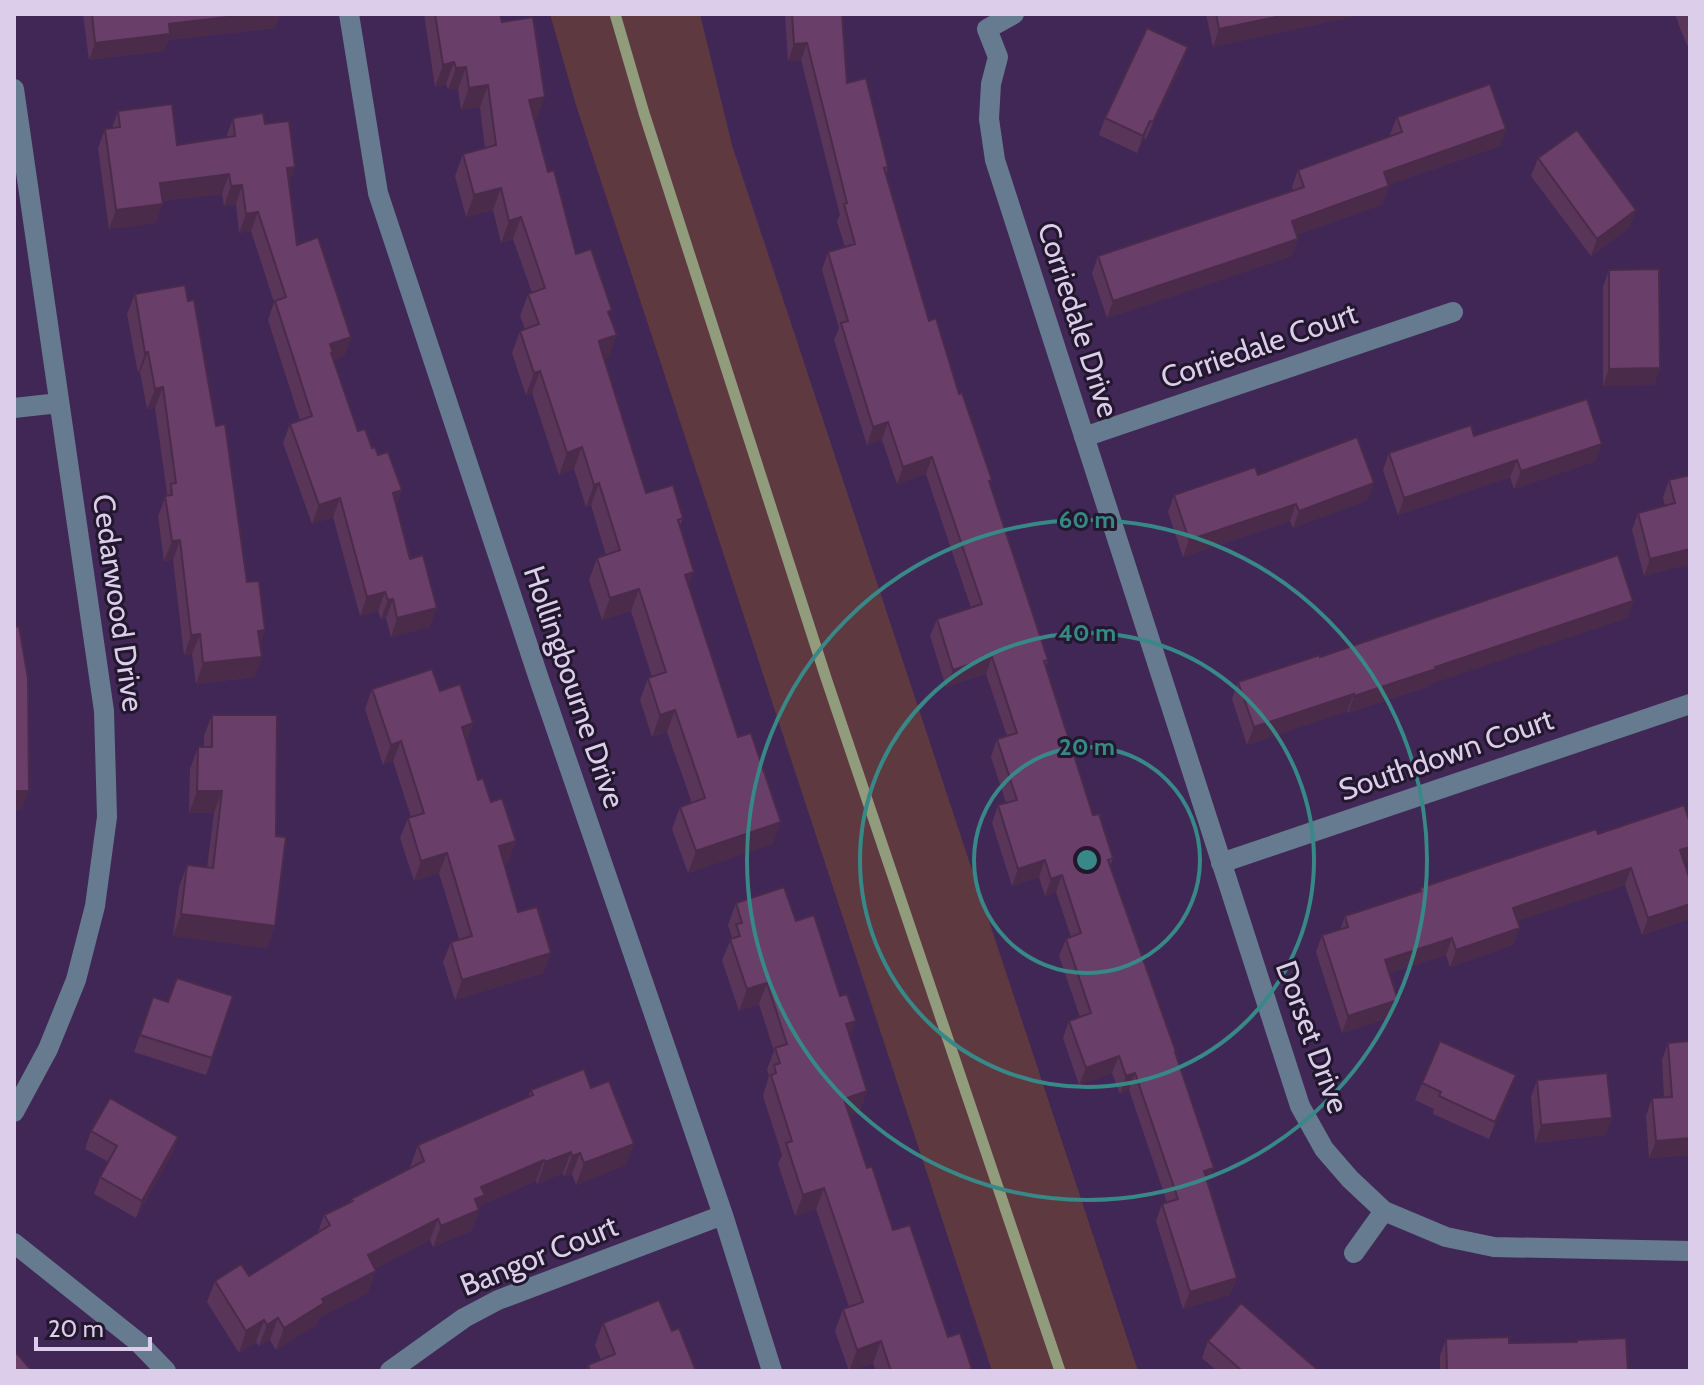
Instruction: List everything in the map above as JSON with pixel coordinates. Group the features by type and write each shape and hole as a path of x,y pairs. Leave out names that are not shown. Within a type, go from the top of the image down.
{"street":[{"name":"Hollingbourne Drive","path":"349,14 378,193 540,682 723,1215 772,1371"},
{"name":"Corriedale Drive","path":"1014,14 987,29 998,57 991,84 989,119 995,160 1154,656"},
{"name":"Cedarwood Drive","path":"14,89 104,711 107,817 95,906 76,980 48,1049 14,1112"},
{"name":"Corriedale Court","path":"1084,437 1453,312"},
{"path":"14,408 59,403"},
{"name":"Dorset Drive","path":"1154,656 1300,1106 1324,1149 1350,1179 1384,1211 1446,1237 1494,1247 1690,1251"},
{"name":"Southdown Court","path":"1221,863 1690,704"},
{"path":"1354,1253 1384,1211"},
{"name":"Bangor Court","path":"390,1371 464,1318 498,1300 723,1215"},
{"path":"14,1243 138,1342 166,1371"}],"shaded area":[{"path":"550,14 700,14 732,145 1138,1371 992,1371 576,105"}],"building":[{"path":"92,14 253,14 169,24 170,34 95,43"},
{"path":"435,14 500,14 502,22 533,17 545,97 529,100 548,172 554,170 576,254 591,249 612,310 608,312 617,335 599,341 601,349 646,493 673,485 683,518 678,520 694,572 685,575 738,737 751,733 781,822 696,851 680,807 705,798 675,710 660,715 648,678 666,672 639,589 610,598 597,558 620,550 599,483 594,485 582,447 567,453 540,371 534,373 520,331 539,324 528,294 545,288 521,217 509,221 501,188 474,195 463,154 496,145 488,85 469,88 466,67 456,68 454,62 443,65"},
{"path":"792,14 842,14 847,83 866,78 888,167 884,168 929,321 936,318 959,394 962,393 992,480 989,481 1048,660 1044,661 1093,815 1099,814 1113,858 1108,860 1214,1168 1204,1171 1237,1278 1190,1292 1162,1204 1178,1199 1135,1073 1126,1076 1119,1056 1086,1068 1069,1021 1091,1013 1066,939 1081,933 1062,875 1051,879 1045,860 1018,869 998,805 1017,800 997,739 1017,733 992,657 953,670 937,619 982,604 932,457 903,467 888,422 873,427 841,323 848,321 828,252 855,244 844,204 847,203 807,43 794,44"},
{"path":"1216,14 1290,14 1219,29"},
{"path":"1147,28 1188,47 1153,122 1150,121 1143,136 1105,118"},
{"path":"1490,84 1506,129 1384,172 1389,186 1292,221 1298,239 1113,301 1098,256 1304,187 1298,170 1402,132 1397,117"},
{"path":"172,104 177,145 235,136 233,118 263,113 265,124 289,121 295,167 287,168 297,245 318,237 351,337 330,344 331,353 358,431 365,429 378,455 388,452 402,490 393,493 410,559 423,555 437,608 397,618 393,599 388,600 385,592 367,597 340,498 319,505 290,424 312,416 275,301 286,297 258,212 246,214 242,185 231,186 229,174 160,183 163,204 116,210 105,129 120,127 118,111"},
{"path":"1577,130 1636,210 1597,239 1538,158"},
{"path":"1659,269 1660,368 1609,369 1609,270"},
{"path":"185,285 188,301 194,300 216,426 225,424 247,582 259,581 265,630 258,631 262,657 203,663 200,634 191,635 180,540 172,541 165,496 172,495 171,484 176,483 163,387 155,389 135,294"},
{"path":"1587,399 1602,444 1521,471 1517,460 1404,498 1389,453 1471,425 1474,436"},
{"path":"1357,437 1374,483 1299,511 1296,504 1189,540 1174,495 1255,467 1258,475"},
{"path":"1690,475 1690,549 1650,559 1638,513 1675,503 1669,480"},
{"path":"1618,555 1633,601 1254,727 1238,682"},
{"path":"19,626 28,678 29,791 15,791 14,796 14,627"},
{"path":"432,669 440,691 460,684 473,723 462,727 478,780 483,778 491,802 502,798 516,841 499,846 518,912 537,907 551,953 462,980 451,942 472,936 447,853 421,861 408,818 424,813 401,741 391,745 372,689"},
{"path":"212,715 277,715 276,836 286,837 275,926 181,914 187,865 213,868 222,791 197,791 198,747 212,747"},
{"path":"1684,805 1690,823 1690,847 1680,850 1690,880 1690,904 1648,918 1631,868 1513,908 1520,928 1456,950 1452,938 1385,960 1398,1000 1348,1016 1322,935 1348,927 1345,916 1596,829 1598,834"},
{"path":"784,887 796,921 814,915 840,996 847,994 856,1021 846,1024 867,1091 844,1099 867,1168 872,1166 893,1230 910,1225 948,1337 960,1333 972,1369 891,1371 881,1341 857,1350 843,1309 863,1302 824,1188 803,1195 786,1143 792,1141 771,1075 776,1073 774,1065 780,1063 775,1048 787,1044 767,983 747,989 730,939 740,936 736,924 742,923 736,903"},
{"path":"177,978 233,996 212,1058 140,1035 153,997 168,1002"},
{"path":"1440,1041 1516,1075 1495,1122 1439,1096 1441,1092 1422,1083"},
{"path":"1690,1041 1690,1138 1656,1141 1652,1098 1672,1097 1668,1043"},
{"path":"584,1069 591,1088 609,1081 634,1144 584,1163 580,1153 572,1156 571,1152 481,1187 485,1195 475,1199 479,1210 441,1226 438,1219 368,1255 376,1271 322,1299 324,1303 284,1328 278,1318 267,1325 264,1320 246,1331 215,1281 241,1264 249,1276 330,1225 324,1215 424,1161 418,1145 533,1095 531,1090"},
{"path":"1607,1073 1612,1118 1541,1125 1537,1080"},
{"path":"110,1098 178,1137 142,1201 100,1177 117,1146 91,1131"},
{"path":"659,1300 672,1331 679,1328 696,1371 590,1371 588,1365 615,1354 603,1323"},
{"path":"1241,1303 1318,1371 1242,1371 1208,1341"},
{"path":"1509,1337 1509,1343 1626,1338 1628,1371 1447,1371 1446,1339"},
{"path":"14,1350 32,1371 14,1371"}],"waterway":[{"path":"615,14 826,678 1060,1371"}]}
